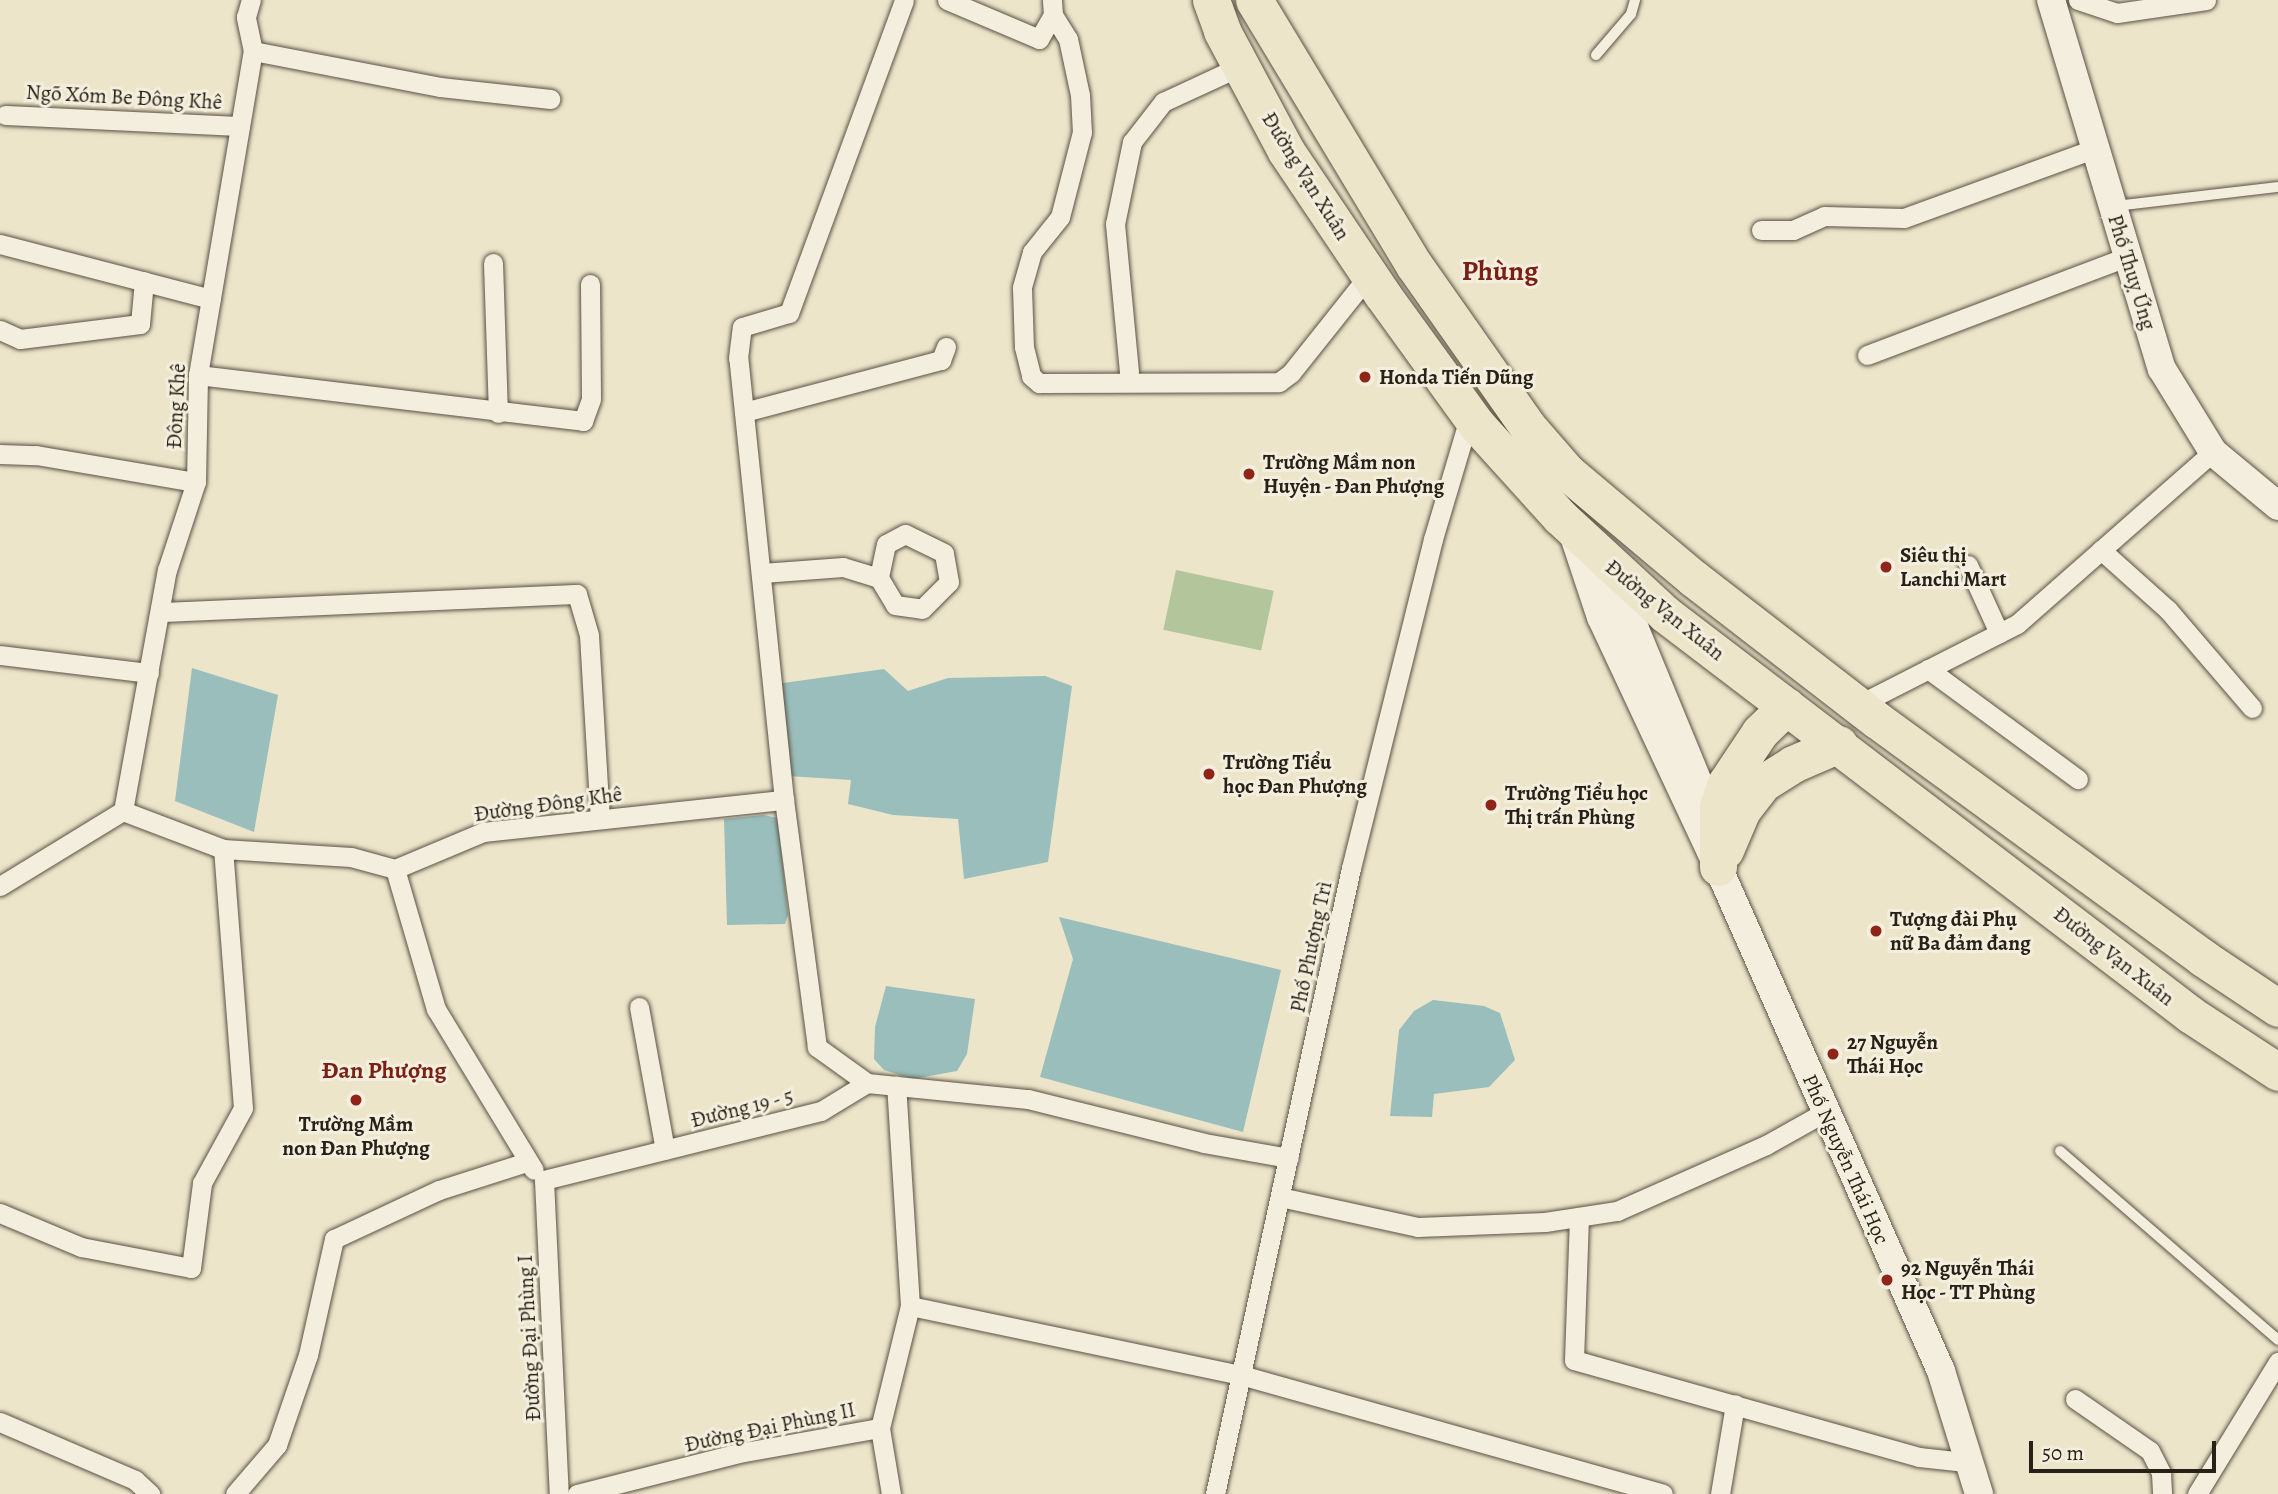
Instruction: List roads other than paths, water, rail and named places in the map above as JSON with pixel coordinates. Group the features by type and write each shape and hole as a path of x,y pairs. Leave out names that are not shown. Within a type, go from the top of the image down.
{"highway":[{"name":"Đường Vạn Xuân","path":"1211,0 1241,66 1286,151 1369,275 1470,415 1570,527 1594,570 1665,614 1839,744 2191,1015 2278,1072"},
{"name":"Đường Vạn Xuân","path":"1254,0 1414,265 1528,427 1567,472 1858,705 2203,958 2278,1007"},
{"path":"1594,570 1625,521"},
{"path":"1718,867 1718,806 1726,783 1752,743 1787,706"},
{"path":"1718,867 1742,810 1763,783 1793,764 1839,744"}],"main road":[{"name":"Phố Thuỵ Ứng","path":"2051,0 2162,369 2213,452 2278,506"},
{"path":"1567,472 1570,527"},
{"name":"Phố Nguyễn Thái Học","path":"1567,472 1594,570 1718,867 1941,1371 1973,1463 1979,1494"}],"street":[{"name":"Đông Khê","path":"123,811 167,570 195,482 198,375 253,51 246,17 251,0"},
{"path":"904,0 789,313 742,327 738,358 784,800 817,1047 867,1083 1028,1099 1205,1143 1289,1158"},
{"path":"947,0 1039,39 1052,7"},
{"path":"2078,0 2117,13 2206,0"},
{"path":"1052,7 1068,39 1080,95 1082,132 1062,209 1032,252 1022,288 1024,347 1031,376 1039,383 1279,382 1291,373 1369,275"},
{"path":"253,51 440,87 550,99"},
{"path":"1129,372 1115,225 1132,142 1163,102 1241,66"},
{"name":"Ngõ Xóm Be Đông Khê","path":"5,115 240,126"},
{"path":"1761,230 1793,230 1824,216 1904,218 2094,149"},
{"path":"0,244 211,299"},
{"path":"1867,355 2127,257"},
{"path":"494,263 498,413"},
{"path":"0,330 20,339 140,324 144,281"},
{"path":"198,375 498,413 583,421 591,399 590,284"},
{"path":"744,412 941,359 946,347"},
{"name":"Phố Phượng Trì","path":"1215,1494 1354,855 1433,539 1470,415"},
{"path":"1858,705 2017,624 2213,452"},
{"path":"0,454 36,455 195,482"},
{"path":"2101,550 2168,610 2252,708"},
{"path":"1968,565 1999,633"},
{"path":"762,573 843,567 879,578"},
{"path":"161,612 577,594 589,635 600,819"},
{"path":"0,655 149,673"},
{"path":"1928,669 2078,779"},
{"name":"Đường Đông Khê","path":"395,869 483,832 784,800"},
{"path":"0,886 123,811 223,849 351,857 395,869 436,1009 527,1162 544,1180"},
{"path":"0,1213 81,1247 191,1268 202,1183 243,1108 223,849"},
{"path":"639,1007 665,1150"},
{"name":"Đường 19 - 5","path":"544,1180 821,1111 867,1083"},
{"name":"Đường Đại Phùng II","path":"578,1494 739,1453 880,1427 909,1306 896,1085"},
{"path":"1280,1198 1419,1227 1579,1217 1617,1211 1690,1181 1825,1112"},
{"path":"235,1494 277,1445 308,1355 334,1239 439,1191 527,1162"},
{"name":"Đường Đại Phùng I","path":"544,1180 559,1494"},
{"path":"1579,1217 1574,1360 1919,1458 1973,1463"},
{"path":"909,1306 1241,1375 1663,1494"},
{"path":"2197,1494 2278,1363"},
{"path":"2075,1399 2150,1451 2161,1474 2162,1494"},
{"path":"1720,1494 1735,1404"},
{"path":"0,1422 135,1480 150,1494"},
{"path":"880,1427 891,1494"}],"lane":[{"path":"1596,55 1631,14 1635,0"},
{"path":"2112,206 2278,187"},
{"path":"2060,1151 2278,1340"}],"water":[{"path":"192,668 278,695 254,832 175,801"},
{"path":"884,669 908,691 948,678 1045,676 1072,686 1048,862 964,879 958,819 893,815 848,804 851,780 787,776 776,684"},
{"path":"763,815 778,818 788,915 785,924 727,925 724,819"},
{"path":"1059,917 1281,970 1243,1132 1040,1077 1073,959"},
{"path":"886,986 975,999 967,1054 957,1071 913,1079 884,1070 874,1059 875,1027"},
{"path":"1433,1000 1484,1006 1500,1013 1515,1060 1489,1087 1434,1094 1432,1117 1390,1116 1399,1030 1414,1011"}],"place":[{"name":"Honda Tiến Dũng","path":"1365,377"},
{"name":"Trường Mầm non Huyện - Đan Phượng","path":"1249,474"},
{"name":"Siêu thị Lanchi Mart","path":"1886,567"},
{"name":"Trường Tiểu học Đan Phượng","path":"1209,774"},
{"name":"Trường Tiểu học Thị trấn Phùng","path":"1491,805"},
{"name":"Tượng đài Phụ nữ Ba đảm đang","path":"1876,931"},
{"name":"27 Nguyễn Thái Học","path":"1833,1054"},
{"name":"Trường Mầm non Đan Phượng","path":"356,1100"},
{"name":"92 Nguyễn Thái Học - TT Phùng","path":"1887,1280"}],"district":[{"name":"Phùng","path":"1500,271"},
{"name":"Đan Phượng","path":"384,1071"}]}
